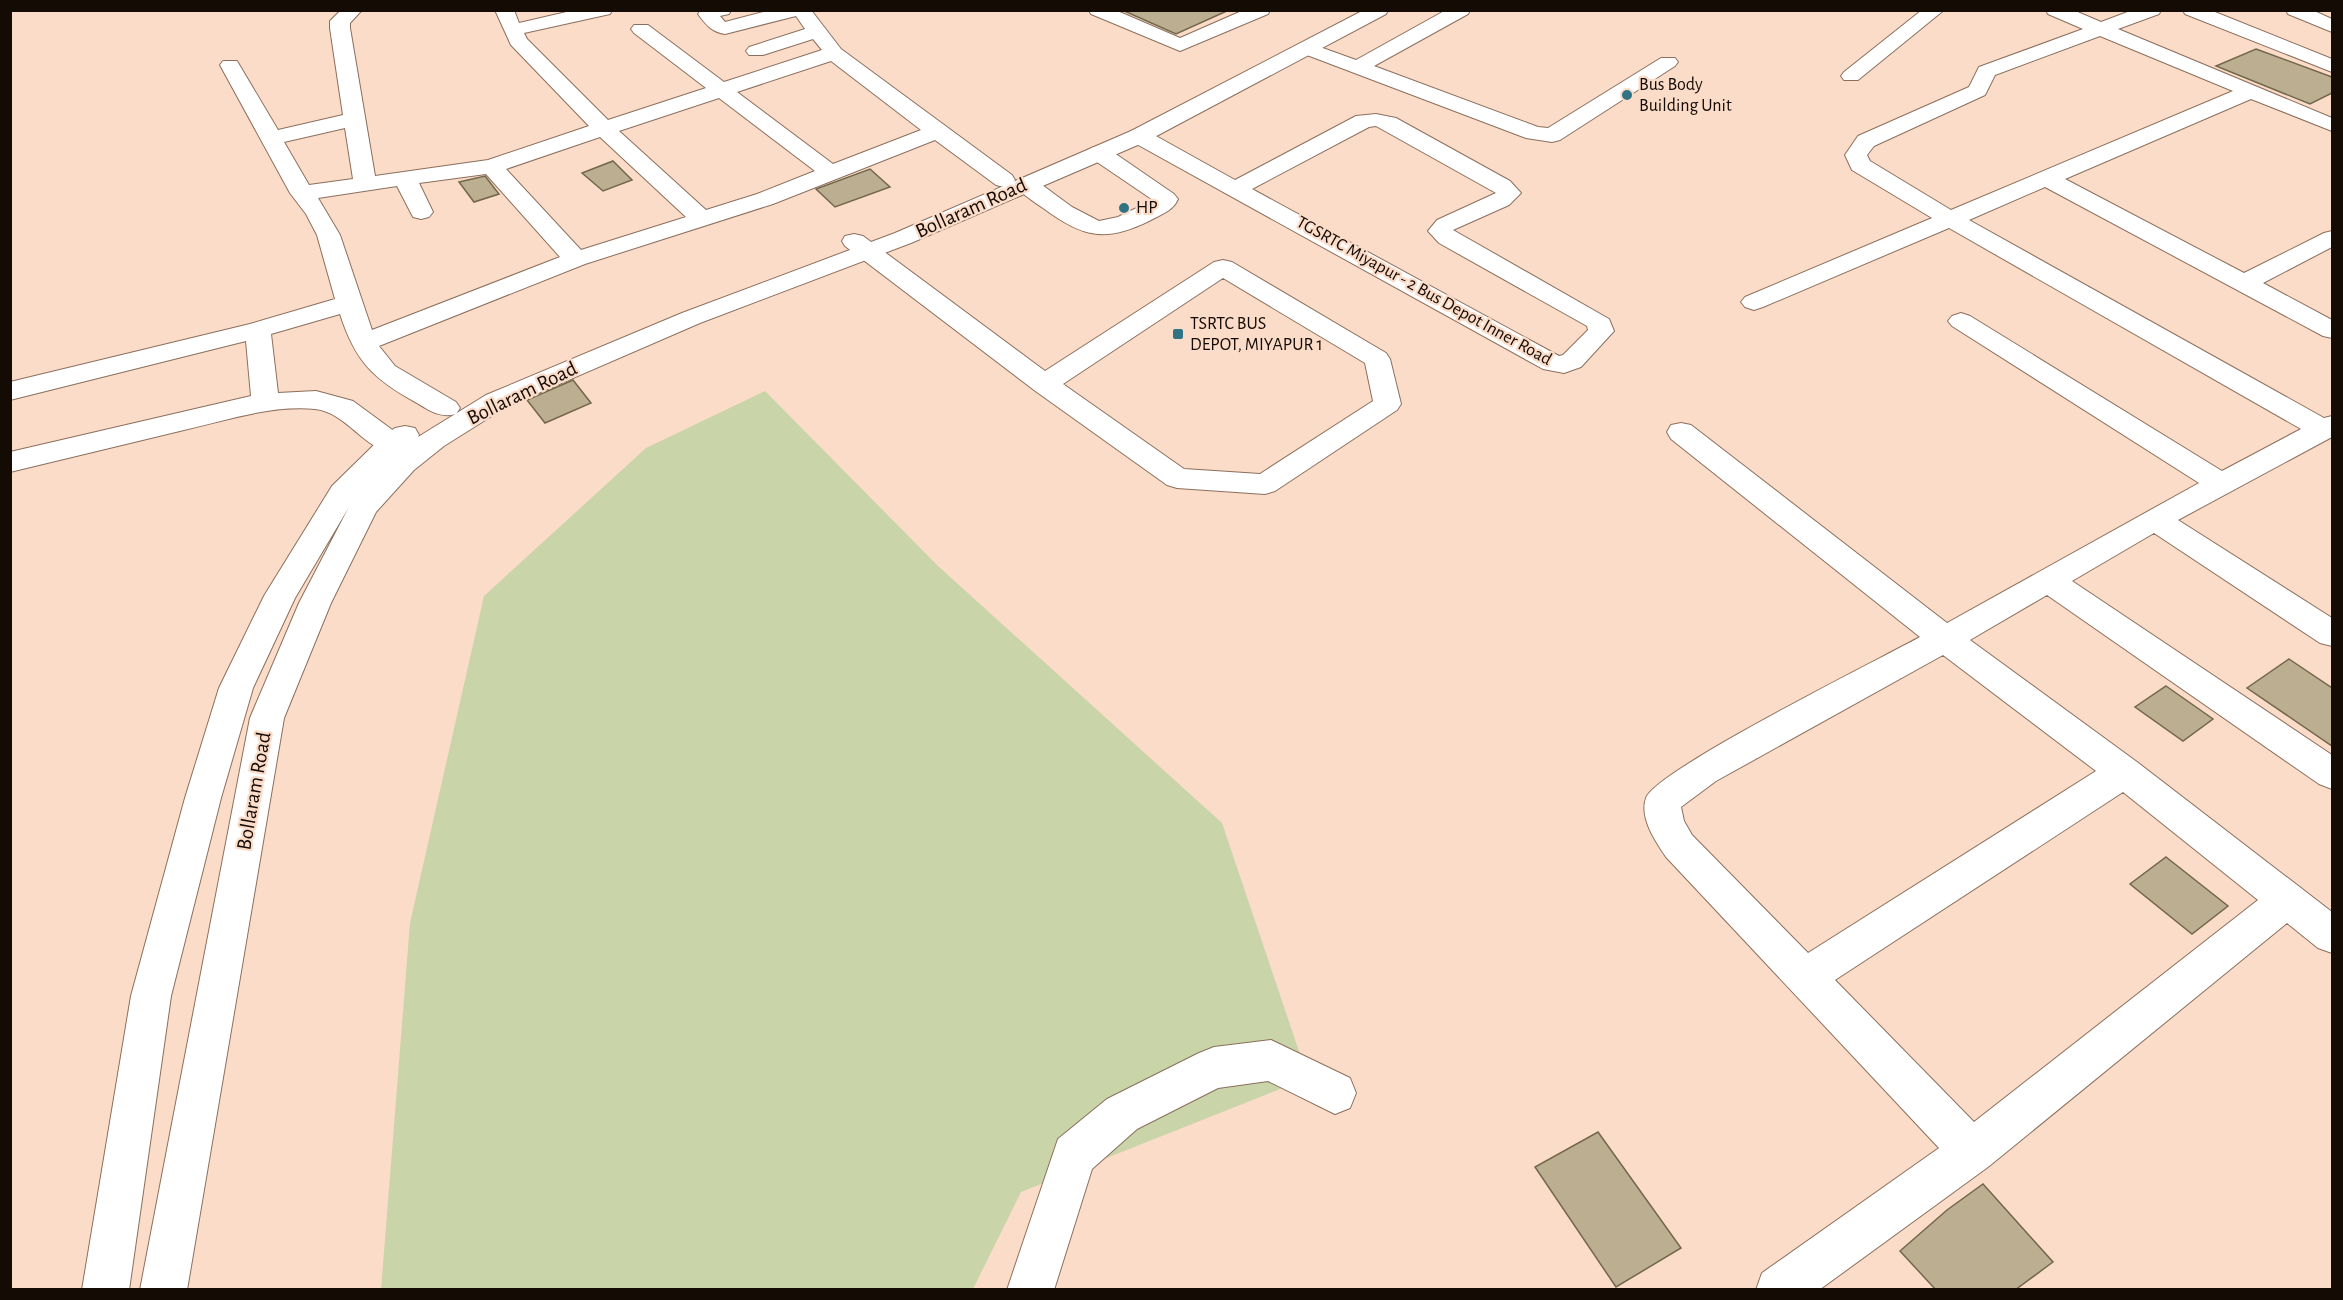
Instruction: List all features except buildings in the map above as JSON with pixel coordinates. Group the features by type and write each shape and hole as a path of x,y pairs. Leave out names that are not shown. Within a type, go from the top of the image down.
{"street":[{"path":"353,10 340,21 365,182"},
{"path":"603,10 508,20 518,41 604,129 701,219"},
{"path":"722,10 708,14 719,27 725,28 796,10"},
{"path":"801,10 834,53 937,131 1015,182 1084,223 1100,230 1110,228 1164,204 1166,199 1156,190 1099,153"},
{"path":"1098,10 1180,45 1262,10"},
{"name":"Bollaram Road","path":"1015,182 1139,118 1335,10"},
{"name":"Bollaram Road","path":"163,1290 267,718 315,603 364,506 411,457 434,439 496,401 1015,182 1099,153 1139,136 1378,10"},
{"path":"1366,62 1461,10"},
{"path":"1851,76 1935,10"},
{"path":"2055,10 2332,125"},
{"path":"2152,10 1986,71 1978,91 1866,141 1856,155 1860,165 1950,219 2328,428"},
{"path":"2192,10 2332,66"},
{"path":"2295,10 2332,26"},
{"path":"641,29 831,173"},
{"path":"756,51 818,31"},
{"path":"1313,44 1366,62 1534,133 1552,135 1668,62"},
{"path":"302,193 365,182 491,166 834,53"},
{"path":"230,65 302,193 311,202 333,240 363,343 381,369 446,408"},
{"path":"1754,302 2250,92"},
{"path":"272,138 355,119"},
{"name":"TGSRTC Miyapur - 2 Bus Depot Inner Road","path":"1139,136 1552,363 1564,365 1572,361 1601,331 1600,324 1593,318 1447,238 1440,231 1445,225 1501,200 1509,193 1502,186 1388,123 1376,120 1364,122 1237,188"},
{"path":"363,343 576,258 765,199 937,131"},
{"path":"491,166 576,258"},
{"path":"408,177 408,187 421,212"},
{"path":"2046,178 2332,330"},
{"path":"2244,282 2332,238"},
{"path":"860,246 1044,384 1177,478 1265,484 1386,404 1377,359 1223,267 1044,384"},
{"name":"Bollaram Road","path":"105,1290 151,996 236,688 280,596 342,493 392,444 446,408 621,328 860,246"},
{"path":"10,391 258,330 351,302"},
{"path":"1961,321 2222,484"},
{"path":"258,330 265,402"},
{"path":"10,462 265,402 316,400 343,407 392,444"},
{"path":"1972,1151 1679,846 1665,823 1661,810 1663,800 1703,771 1945,639 2155,519 2328,428"},
{"path":"1682,432 1945,639 2124,772 2332,935"},
{"path":"2155,519 2332,634"},
{"path":"2049,581 2332,774"},
{"path":"1803,976 2124,772"},
{"path":"1779,1290 1972,1151 2287,900"},
{"path":"1030,1290 1074,1155 1122,1114 1214,1068 1271,1060 1335,1093"}],"green space":[{"path":"765,391 938,566 1222,823 1308,1078 1021,1192 973,1289 381,1290 410,923 484,596 646,448"}],"place":[{"name":"Bus Body Building Unit","path":"1627,95"},
{"name":"HP","path":"1124,208"},
{"name":"TSRTC BUS DEPOT, MIYAPUR 1","path":"1178,334"}]}
